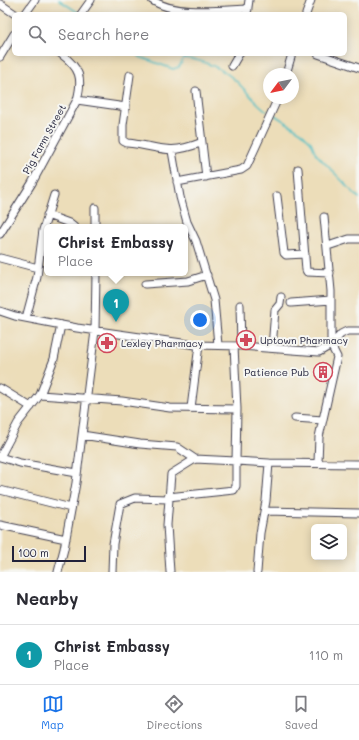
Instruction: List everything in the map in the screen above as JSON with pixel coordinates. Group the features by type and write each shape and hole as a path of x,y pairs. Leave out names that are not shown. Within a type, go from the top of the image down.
{"street":[{"path":"27,12 36,0"},
{"path":"82,12 91,0"},
{"path":"152,0 156,3 179,9 248,12 249,0"},
{"path":"307,12 311,0"},
{"path":"0,4 12,12"},
{"path":"0,57 12,37"},
{"name":"Pig Farm Street","path":"0,234 32,183 77,100 81,88 80,79 77,69 70,60 64,56"},
{"path":"232,66 237,56"},
{"path":"288,68 291,56"},
{"path":"324,56 359,68"},
{"path":"130,75 122,136 123,141 126,143 172,151 187,148 200,142"},
{"path":"196,91 200,142 206,177"},
{"path":"77,100 126,107"},
{"path":"177,182 231,173 241,170 247,166 250,154 275,104"},
{"path":"172,151 177,182 188,224"},
{"path":"298,169 307,272 330,273"},
{"path":"46,224 54,195"},
{"path":"277,196 284,254 305,254"},
{"path":"95,208 95,224"},
{"path":"48,215 70,224"},
{"path":"318,462 319,437 337,357 331,345 330,273 324,217"},
{"path":"188,224 196,241 214,300 218,345"},
{"path":"26,318 44,236"},
{"path":"328,246 349,239 359,239"},
{"path":"0,258 38,268"},
{"path":"145,284 177,282 207,275"},
{"path":"58,572 66,539 82,435 85,398 95,331 96,276"},
{"path":"272,348 275,310 280,304 281,297"},
{"path":"291,303 331,300"},
{"path":"112,572 113,544 120,504 135,498 168,498 234,490 236,486 240,305"},
{"path":"0,311 26,318 95,331 199,345 238,346 319,352 331,345 341,334 347,331 359,330"},
{"path":"61,325 54,359 40,395 18,424 0,457 20,463 77,473"},
{"path":"191,408 199,345"},
{"path":"0,388 31,407"},
{"path":"40,395 122,401 149,406 237,409"},
{"path":"295,418 323,420"},
{"path":"82,435 140,444 177,447 194,459 269,464 318,462 359,464"},
{"path":"170,572 167,525 171,474 194,459"},
{"path":"257,572 260,533 265,511 269,464"},
{"path":"0,490 71,508"},
{"path":"265,511 359,515"},
{"path":"0,525 66,539"}],"waterway":[{"path":"59,0 77,12"},
{"path":"139,56 173,69 179,67 184,58 200,61 215,67 236,81 257,103 267,111"},
{"path":"273,114 301,132 311,142 316,154 359,198"}],"place":[{"name":"Christ Embassy","path":"116,322"},
{"name":"Uptown Pharmacy","path":"246,340"},
{"name":"Lexley Pharmacy","path":"107,343"},
{"name":"Patience Pub","path":"323,372"}]}
